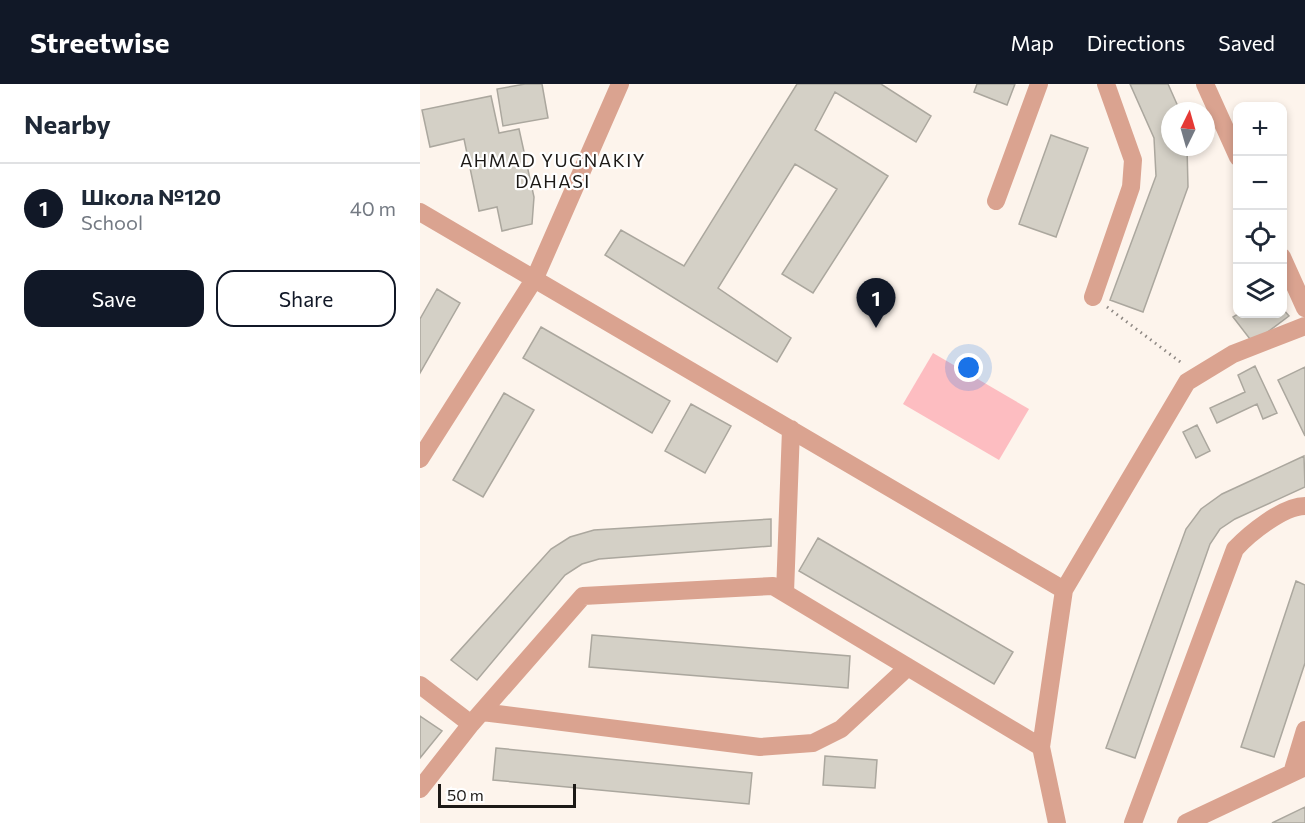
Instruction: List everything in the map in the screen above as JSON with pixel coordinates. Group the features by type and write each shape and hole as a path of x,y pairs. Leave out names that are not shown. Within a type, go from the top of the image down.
{"street":[{"path":"420,459 535,278 620,84"},
{"path":"996,201 1039,84"},
{"path":"1093,297 1131,187 1133,160 1106,84"},
{"path":"1205,84 1238,156"},
{"path":"420,212 1064,590"},
{"path":"1285,264 1305,308"},
{"path":"1057,823 1041,747 1064,590 1187,382 1233,354 1305,326"},
{"path":"785,593 791,429"},
{"path":"1133,823 1235,549 1248,534 1264,524 1305,506"},
{"path":"420,789 477,718 583,596 773,586 1041,747"},
{"path":"420,685 477,718 760,747 813,742 841,729 908,667"},
{"path":"1186,823 1298,770 1305,730"}],"path":[{"path":"1093,297 1198,375"}],"shaded area":[{"path":"933,353 1029,409 999,460 903,404"}],"building":[{"path":"525,84 542,84 548,118 503,126 497,89"},
{"path":"797,84 881,84 931,116 916,142 835,92 815,130 888,176 813,293 782,274 837,189 795,164 718,288 791,338 777,362 605,255 621,230 684,266"},
{"path":"977,84 1015,84 1007,105 974,92"},
{"path":"1130,84 1168,84 1176,102 1161,102 1161,156 1187,156 1188,187 1143,312 1110,300 1156,176 1154,138"},
{"path":"491,96 499,133 519,129 534,197 532,224 502,231 497,207 479,211 464,139 430,147 422,110"},
{"path":"1051,135 1088,148 1056,237 1019,224"},
{"path":"437,289 460,303 420,373 420,319"},
{"path":"1234,318 1286,318 1253,343"},
{"path":"541,327 670,401 652,433 523,358"},
{"path":"1255,366 1277,413 1263,419 1257,404 1217,423 1210,408 1245,392 1238,375"},
{"path":"1305,367 1305,436 1278,380"},
{"path":"504,393 534,410 483,497 453,480"},
{"path":"691,404 731,426 705,473 665,451"},
{"path":"1197,425 1210,451 1196,458 1183,432"},
{"path":"1304,456 1305,487 1235,519 1220,529 1210,544 1135,758 1106,748 1186,529 1201,509 1222,494"},
{"path":"771,519 771,546 599,559 582,564 565,575 477,680 451,660 551,549 570,537 594,530"},
{"path":"818,538 1013,652 994,684 799,571"},
{"path":"1296,581 1305,585 1305,663 1274,757 1241,747"},
{"path":"592,635 850,656 848,688 589,667"},
{"path":"420,716 442,731 420,758"},
{"path":"496,748 752,773 749,804 493,780"},
{"path":"825,756 877,760 875,788 823,785"},
{"path":"1305,807 1305,823 1272,823"}],"place":[{"name":"Школа №120","path":"876,328"}],"district":[{"name":"AHMAD YUGNAKIY DAHASI","path":"553,172"}]}
